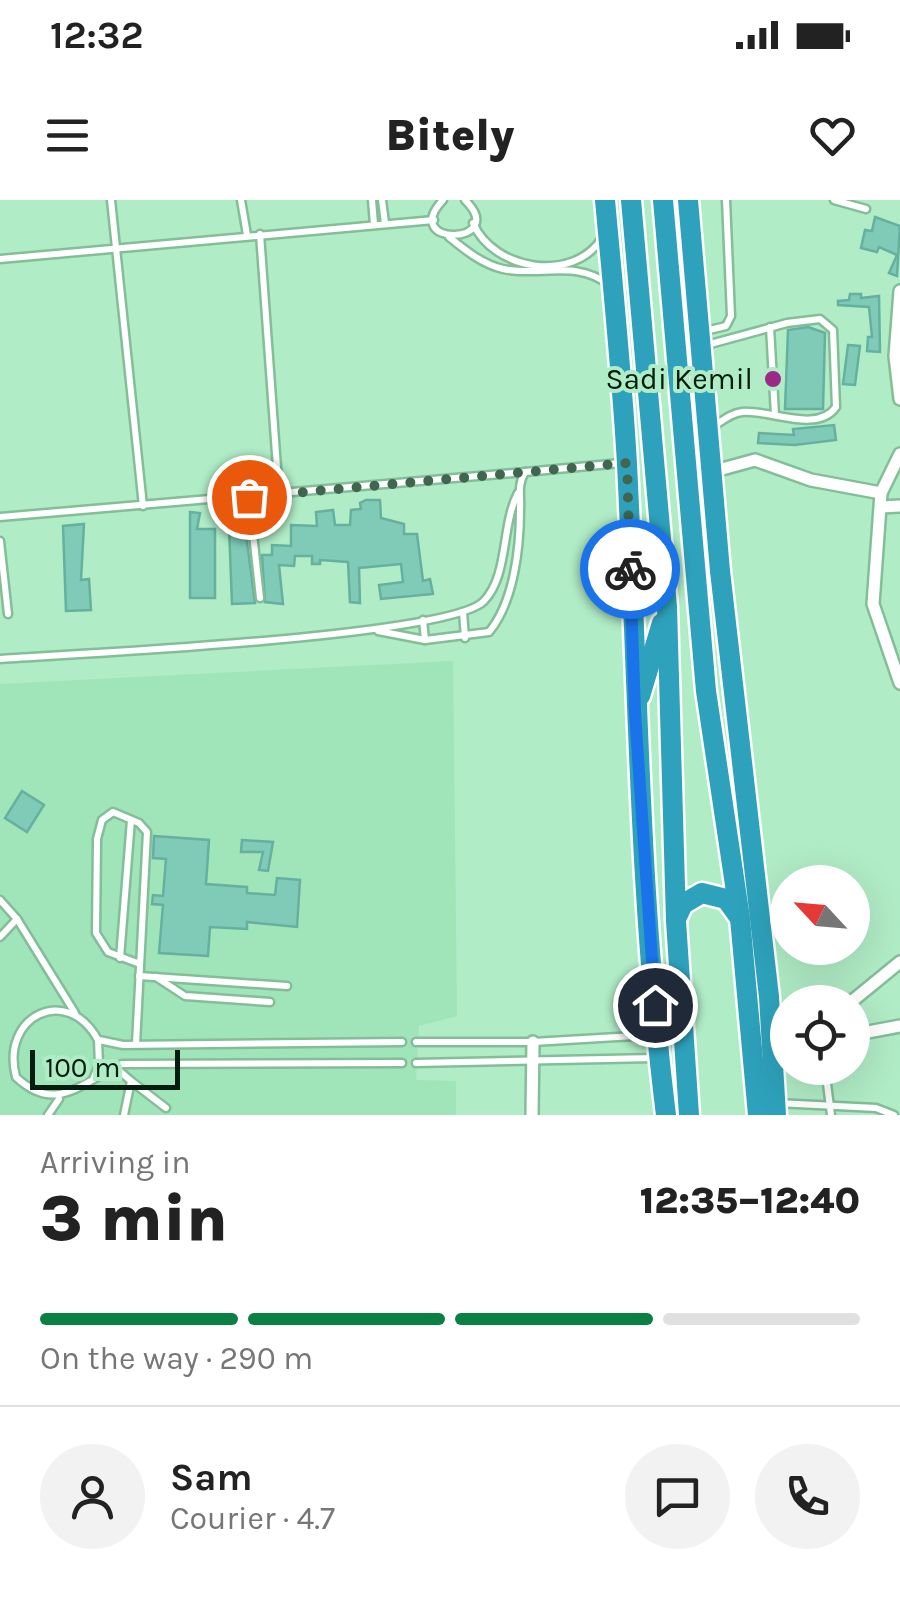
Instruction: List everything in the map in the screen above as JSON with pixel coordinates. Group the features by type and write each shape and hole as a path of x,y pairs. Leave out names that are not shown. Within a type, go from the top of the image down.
{"highway":[{"path":"604,200 627,463 635,713 666,1115"},
{"path":"631,200 667,607 676,921 690,1115"},
{"path":"663,200 706,691 740,918 758,1115"},
{"path":"688,200 734,697 772,985"},
{"path":"613,296 648,414"},
{"path":"684,416 697,301"},
{"path":"701,605 734,697"},
{"path":"635,713 667,607"},
{"path":"676,921 683,904 702,893 726,899 740,918"}],"street":[{"path":"900,291 900,399"},
{"path":"900,454 880,493 873,604 900,683"},
{"path":"712,472 755,460 811,480 880,493"},
{"path":"881,507 900,506"},
{"path":"870,986 900,962"},
{"path":"870,1031 900,1026"},
{"path":"532,1042 532,1115"}],"lane":[{"path":"111,200 143,506"},
{"path":"240,200 247,235"},
{"path":"372,200 374,224"},
{"path":"382,200 385,224"},
{"path":"434,200 438,229 488,264 524,271 582,270 613,296"},
{"path":"435,210 443,200"},
{"path":"465,200 474,214 479,236 494,253 526,264 580,259 598,244 607,228"},
{"path":"700,339 726,326 731,316 726,200"},
{"path":"834,200 866,209"},
{"path":"0,259 434,220"},
{"path":"449,237 462,236 474,223"},
{"path":"260,234 279,494"},
{"path":"700,339 820,319 833,330 836,407 832,414 822,418 734,414 708,430"},
{"path":"770,328 776,416"},
{"path":"0,517 627,463"},
{"path":"0,659 376,631 463,612 482,604 494,586 510,508 525,472"},
{"path":"376,631 424,640 465,638 488,632 502,612 517,542 518,494"},
{"path":"249,497 260,598"},
{"path":"0,540 8,614"},
{"path":"463,612 465,638"},
{"path":"423,620 424,640"},
{"path":"136,1044 147,832 118,812 108,814 97,838 96,933 101,945 120,958 140,964"},
{"path":"120,958 131,819"},
{"path":"125,897 142,898"},
{"path":"0,900 17,919 76,1014 98,1040 94,1077"},
{"path":"0,937 17,919"},
{"path":"140,976 286,986"},
{"path":"155,977 185,996 270,1002"},
{"path":"76,1014 52,1010 32,1016 20,1027 11,1045 11,1064 26,1090 40,1097 59,1099 116,1067 402,1063"},
{"path":"416,1042 532,1042 658,1034"},
{"path":"98,1040 136,1044 402,1042"},
{"path":"416,1063 660,1058"},
{"path":"116,1067 166,1108"},
{"path":"124,1115 131,1082"},
{"path":"827,1085 831,1110"},
{"path":"48,1115 59,1099"},
{"path":"813,1105 814,1115"},
{"path":"776,1109 813,1105 831,1110 876,1108 894,1115"}],"shaded area":[{"path":"453,661 457,1016 419,1026 416,1080 456,1081 456,1115 0,1115 0,684"}],"building":[{"path":"875,217 900,226 897,276 889,273 897,255 879,247 877,252 861,248 865,230 872,231"},
{"path":"850,294 861,294 861,298 879,296 880,352 867,351 868,337 872,337 869,307 838,305 838,301 849,300"},
{"path":"808,327 825,333 823,409 785,409 788,330"},
{"path":"848,345 860,346 855,385 843,384"},
{"path":"834,425 836,440 795,445 758,443 759,433 794,435 793,429"},
{"path":"380,500 381,518 404,524 404,534 417,534 423,581 430,579 433,594 381,599 379,585 403,582 401,564 359,568 360,603 350,602 348,562 320,560 320,564 312,564 312,556 295,556 294,566 279,565 283,604 265,602 262,555 272,555 272,545 291,546 291,525 317,526 316,512 333,510 335,525 350,525 351,510 361,509 360,503"},
{"path":"190,512 200,513 197,529 215,529 215,598 190,598"},
{"path":"84,524 81,580 89,579 91,610 66,611 63,526"},
{"path":"229,527 245,527 255,603 232,604"},
{"path":"22,791 44,805 27,832 5,818"},
{"path":"154,836 209,840 206,884 247,887 247,893 275,895 277,878 300,880 297,927 247,922 247,929 210,927 208,956 159,953 163,905 152,904 153,895 163,896 166,859 153,858"},
{"path":"242,840 273,842 268,871 259,870 263,852 241,852"}],"way so far":[{"path":"249,497 627,463 630,569"}],"place":[{"name":"Sadi Kemil","path":"773,379"}],"route":[{"path":"630,569 635,713 655,1005"}]}
